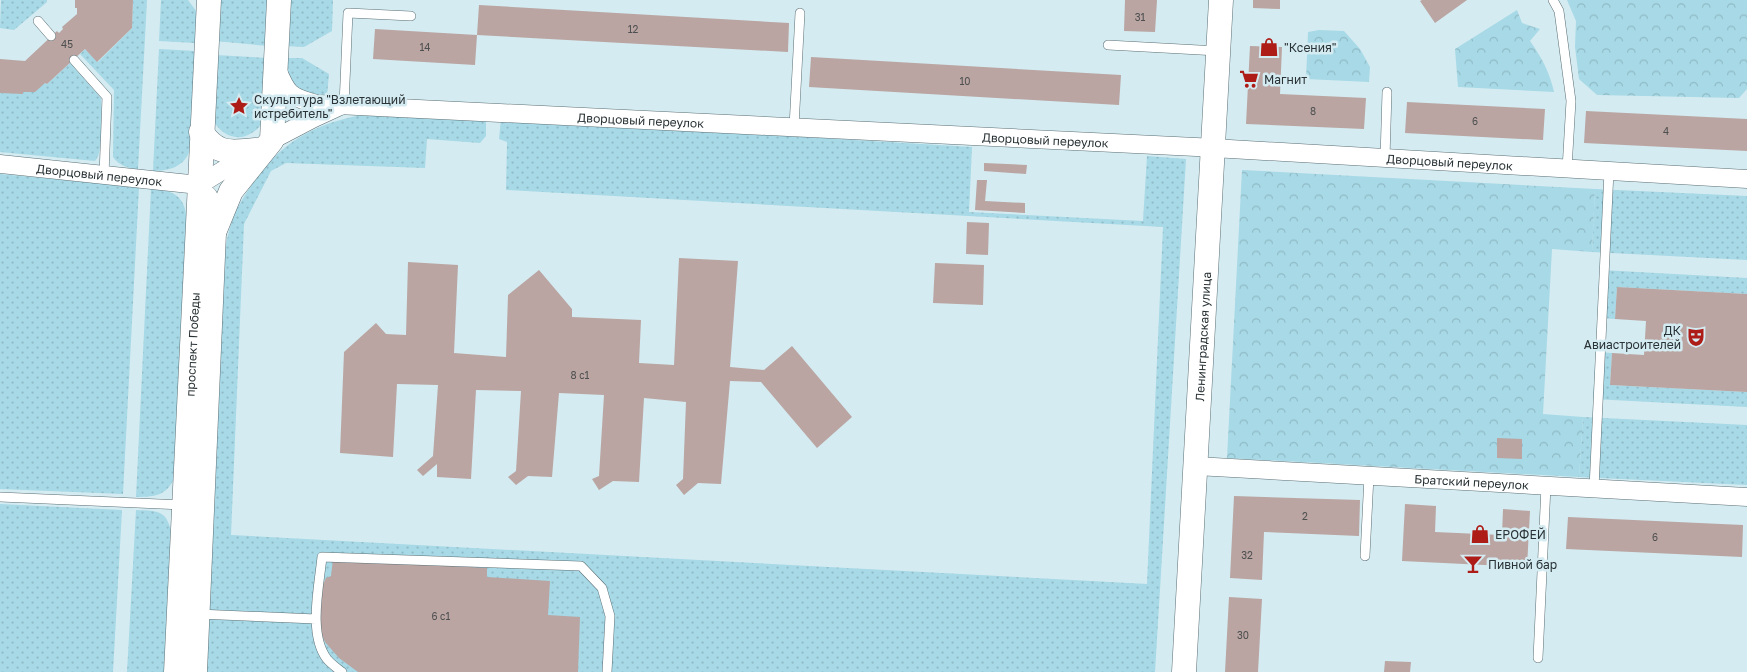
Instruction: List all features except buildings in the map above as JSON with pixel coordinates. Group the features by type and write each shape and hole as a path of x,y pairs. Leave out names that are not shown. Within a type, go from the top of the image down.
{"main road":[{"name":"проспект Победы","path":"195,672 198,614 193,506 199,185 209,0"},
{"path":"201,132 210,144 227,152 264,145 276,66 279,0"},
{"name":"Ленинградская улица","path":"1184,672 1221,0"},
{"name":"проспект Победы","path":"214,233 232,191 264,145"},
{"name":"проспект Победы","path":"176,672 193,506 214,233 210,206 199,185"}],"street":[{"name":"Дворцовый переулок","path":"276,66 285,88 299,99 317,104 1213,148 1747,179"},
{"name":"Дворцовый переулок","path":"264,145 314,118 344,105"},
{"path":"199,185 264,145"},
{"name":"Дворцовый переулок","path":"0,164 199,185"},
{"name":"Братский переулок","path":"1196,466 1747,497"}],"lane":[{"path":"1554,0 1559,11 1571,101 1567,169"},
{"path":"794,127 800,12"},
{"path":"344,105 348,13 412,16"},
{"path":"38,21 52,36"},
{"path":"1108,45 1218,51"},
{"path":"74,60 108,97 104,176"},
{"path":"1385,158 1387,92"},
{"path":"1594,488 1609,171"},
{"path":"1365,556 1369,476"},
{"path":"1538,658 1546,486"},
{"path":"0,497 193,506"},
{"path":"342,672 327,659 318,639 316,619 322,557 581,566 602,588 610,616 607,672"},
{"path":"198,614 316,619"}],"green space":[{"path":"1,0 47,0 47,2 14,30 0,28"},
{"path":"133,0 147,0 138,169 124,166 113,157 114,90 80,54 85,49 98,62 132,28"},
{"path":"161,0 188,0 197,12 195,43 159,41"},
{"path":"217,0 270,0 268,46 215,41"},
{"path":"287,0 333,0 332,31 304,47 285,46"},
{"path":"1567,0 1747,0 1747,89 1739,98 1597,95 1579,79 1575,47 1576,21"},
{"path":"1517,10 1522,23 1540,29 1530,41 1545,65 1554,92 1458,87 1455,49"},
{"path":"1319,30 1344,31 1360,49 1370,67 1369,82 1306,79 1308,32"},
{"path":"159,49 195,51 190,150 184,160 175,167 153,171"},
{"path":"215,55 268,58 263,122 251,134 237,137 230,136 224,133 213,120"},
{"path":"285,58 302,58 329,74 327,96 303,91 297,87 289,75"},
{"path":"70,63 101,98 101,141 95,161 0,152 0,93 23,92 45,83 47,84"},
{"path":"380,112 486,118 486,136 480,143 427,139 425,168 286,163 271,171 244,224 231,535 1147,584 1163,227 506,190 507,142 499,139 501,119 972,147 969,212 1143,221 1147,156 1186,159 1155,672 204,672 223,261 230,227 235,213 261,171 289,144 322,126 340,120"},
{"path":"1242,170 1595,189 1592,252 1552,249 1543,414 1583,417 1579,477 1227,458"},
{"path":"0,174 139,187 123,494 0,489"},
{"path":"151,189 166,191 177,196 184,205 187,220 176,474 165,491 156,495 136,497"},
{"path":"1595,189 1747,196 1747,260 1592,252"},
{"path":"1601,270 1747,278 1747,294 1617,287 1615,319 1599,318"},
{"path":"1596,352 1612,353 1610,385 1747,392 1747,407 1593,399"},
{"path":"1583,417 1747,425 1747,485 1579,477"},
{"path":"0,504 122,510 113,672 0,672"},
{"path":"136,510 156,512 164,516 168,521 172,535 167,672 127,672"}],"place":[{"name":"\"Ксения\"","path":"1269,47"},
{"name":"Магнит","path":"1249,79"},
{"name":"Скульптура \"Взлетающий истребитель\"","path":"239,106"},
{"name":"ДК Авиастроителей","path":"1696,337"},
{"name":"ЕРОФЕЙ","path":"1480,534"},
{"name":"Пивной бар","path":"1473,564"}]}
